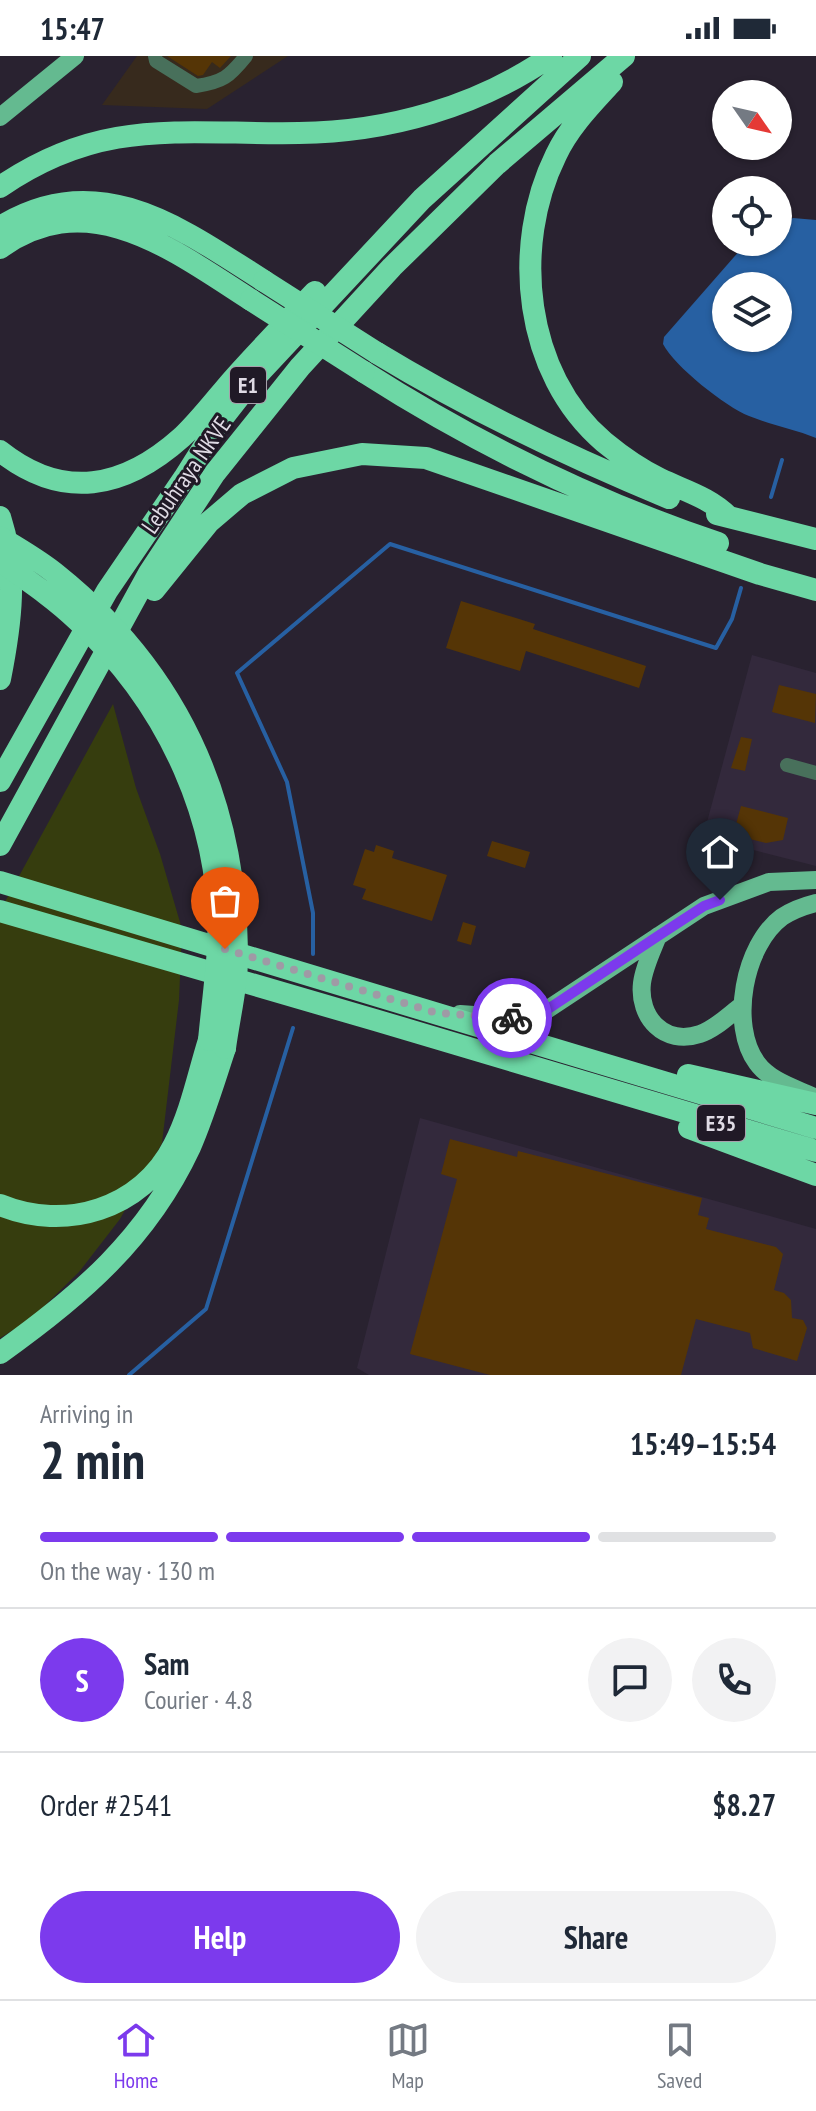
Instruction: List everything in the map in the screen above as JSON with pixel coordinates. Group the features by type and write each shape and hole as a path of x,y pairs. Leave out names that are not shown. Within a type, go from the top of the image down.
{"highway":[{"path":"0,187 70,149 139,133 313,132 374,127 410,119 485,93 551,56"},
{"name":"Lebuhraya NKVE","path":"0,781 94,612 218,424 277,353 422,199 580,56"},
{"name":"Lebuhraya NKVE","path":"1,845 149,573 206,485 300,367 392,267 497,164 624,56"},
{"path":"634,56 573,126 556,153 545,180 532,235 530,288 537,332 556,380 591,429 644,470 699,495 729,517"},
{"path":"0,451 32,473 46,479 74,483 117,477 155,459 184,435 275,332 338,269 422,199"},
{"path":"0,211 30,201 50,205"},
{"path":"0,227 14,218 50,205 92,201 155,216 183,229 443,394 535,441 668,497 729,517 816,539"},
{"path":"0,248 20,233 47,223 73,221 100,224 169,247 427,412 532,467 726,546 760,574"},
{"path":"75,705 166,573 209,522 242,494 266,480 293,468 340,456 384,454 426,458 760,574 816,590"},
{"path":"0,517 9,549 13,590 0,679"},
{"path":"0,537 54,572 90,604 135,650 167,696 192,740 210,787 229,854 237,954 189,1147 148,1219 104,1271 59,1311 0,1353"},
{"path":"0,561 79,621 121,666 157,717 182,761 200,809 214,868 218,946 217,1044 172,1149 161,1167 131,1195 103,1209 71,1216 24,1213 0,1205"},
{"name":"E35","path":"0,882 816,1128"},
{"name":"E35","path":"0,911 816,1151"},
{"path":"643,1076 661,1072 685,1074 816,1101"},
{"path":"625,1095 655,1116 816,1175"}],"main road":[{"path":"0,117 75,56"},
{"path":"437,1013 517,1018 542,1013 704,906 769,882 816,880"},
{"path":"816,903 802,906 781,918 764,938 749,970 741,1006 742,1028 758,1064 778,1080 816,1101"},
{"path":"658,936 642,984 644,1012 651,1022 675,1035 688,1036 713,1027 741,1006"}],"street":[{"path":"155,56 156,61 196,86 229,77 246,56"},
{"path":"0,102 21,101"},
{"path":"787,765 816,773"}],"shaded area":[{"path":"137,56 288,56 207,109 102,105"},
{"path":"752,655 816,673 816,866 703,837"},
{"path":"420,1118 816,1229 816,1375 369,1375 357,1368"}],"green space":[{"path":"113,704 136,788 182,929 179,1000 162,1143 120,1219 79,1272 31,1319 0,1338 0,911"}],"water":[{"path":"792,219 816,220 816,438 749,416 727,404 689,374 663,344 664,337 712,282 712,352 792,352 792,272 721,272 735,256 792,256"}],"building":[{"path":"167,56 231,56 220,68 212,62 203,75 198,76"},
{"path":"461,601 535,624 533,629 646,666 639,688 526,651 520,671 446,648"},
{"path":"779,685 816,694 815,723 772,712"},
{"path":"741,737 752,739 745,771 731,768"},
{"path":"741,806 788,818 783,840 766,843 733,835"},
{"path":"492,841 530,852 525,868 487,856"},
{"path":"376,845 394,851 392,858 447,875 432,921 362,899 366,889 353,885 365,849 374,852"},
{"path":"463,922 476,926 471,945 457,941"},
{"path":"450,1139 517,1157 518,1151 702,1198 698,1215 709,1218 706,1229 776,1247 783,1254 774,1290 784,1293 791,1300 792,1318 803,1320 807,1328 797,1361 753,1348 750,1333 696,1319 681,1375 490,1375 410,1354 457,1179 441,1174"}],"waterway":[{"path":"771,497 782,460"},
{"path":"313,954 313,913 287,782 237,673 390,544 716,648 732,619 741,588"},
{"path":"129,1375 206,1309 293,1028"}],"way so far":[{"path":"225,949 437,1013 512,1018"}],"route":[{"path":"512,1018 542,1013 704,906 720,900"}]}
